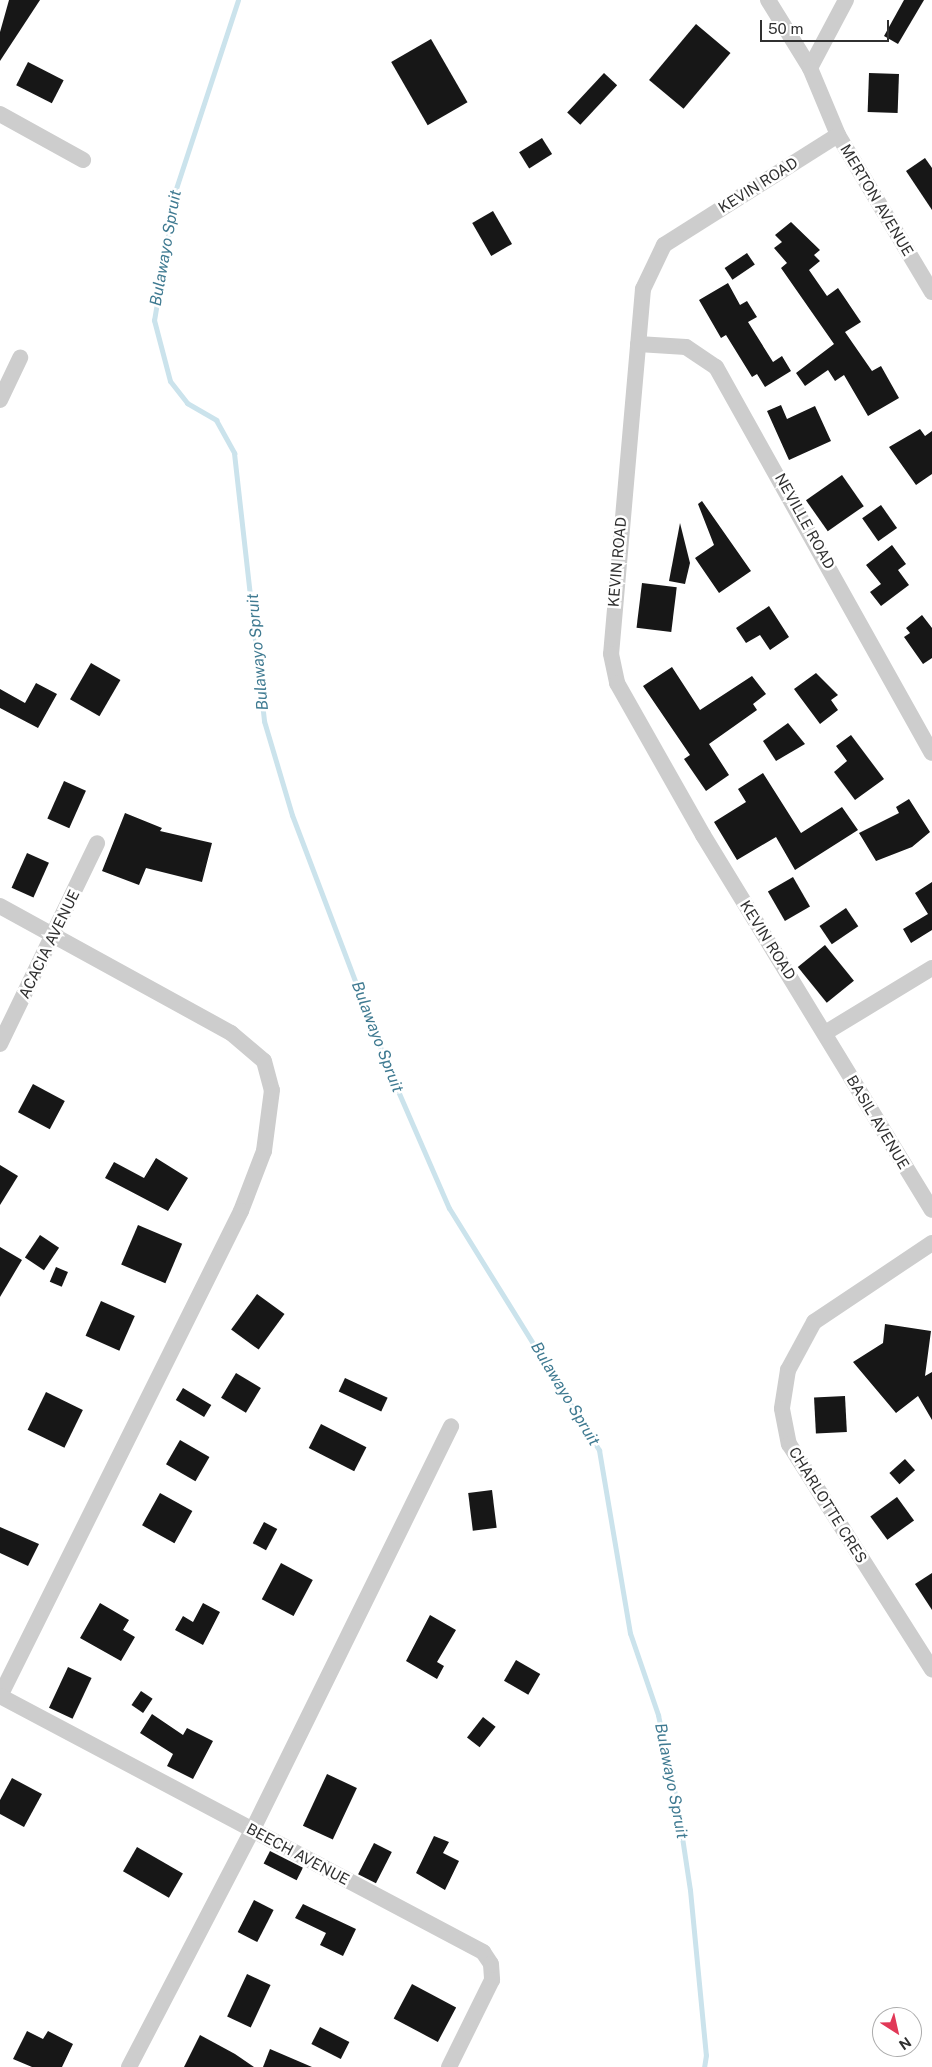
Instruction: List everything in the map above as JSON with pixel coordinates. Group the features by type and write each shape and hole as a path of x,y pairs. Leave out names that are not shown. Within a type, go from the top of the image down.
{"street":[{"name":"MERTON AVENUE","path":"768,0 810,68 838,134 932,292"},
{"path":"810,68 846,0"},
{"path":"0,114 83,160"},
{"name":"KEVIN ROAD","path":"825,1033 617,684 610,632 643,289 664,244 838,134"},
{"name":"NEVILLE ROAD","path":"638,344 686,347 716,367 932,753"},
{"path":"0,400 20,358"},
{"name":"ACACIA AVENUE","path":"0,1044 56,934 98,843"},
{"path":"0,906 183,1003 252,1047 264,1061 272,1090 264,1152 241,1210 0,1696"},
{"path":"825,1033 932,968"},
{"name":"BASIL AVENUE","path":"825,1033 932,1210"},
{"name":"CHARLOTTE CRES","path":"932,1243 814,1322 788,1370 782,1409 789,1444 932,1669"},
{"path":"129,2067 252,1830 451,1426"},
{"name":"BEECH AVENUE","path":"0,1696 483,1952 491,1964 492,1980 449,2067"}],"building":[{"path":"9,0 40,0 0,61 0,32"},
{"path":"904,0 924,0 898,44 884,36"},
{"path":"696,24 730,53 684,109 649,80"},
{"path":"431,39 468,102 428,125 391,62"},
{"path":"28,62 64,80 52,103 16,85"},
{"path":"604,73 617,85 580,125 567,112"},
{"path":"869,73 899,74 898,113 868,112"},
{"path":"542,138 552,154 529,168 519,152"},
{"path":"925,158 932,168 932,210 906,171"},
{"path":"493,211 512,244 491,256 472,223"},
{"path":"791,222 820,250 814,255 820,261 809,270 827,296 838,288 861,322 845,332 872,371 881,366 899,398 868,416 844,375 835,381 828,370 805,386 796,373 834,344 781,268 787,263 774,248 782,242 775,235"},
{"path":"747,253 755,265 732,280 725,268"},
{"path":"728,283 740,305 747,301 757,317 748,322 773,362 782,356 791,371 765,387 757,374 752,377 726,335 721,338 699,300"},
{"path":"781,405 787,419 815,406 831,441 789,460 767,411"},
{"path":"920,429 925,436 932,431 932,474 916,485 889,447"},
{"path":"842,475 864,506 828,531 806,500"},
{"path":"702,501 751,571 719,593 695,558 714,545 698,504"},
{"path":"881,505 897,528 878,541 862,518"},
{"path":"680,523 690,563 685,584 669,581"},
{"path":"892,545 906,564 898,570 909,585 881,606 870,592 881,584 866,565"},
{"path":"642,583 677,587 671,632 637,628"},
{"path":"769,606 789,637 770,650 760,635 746,643 736,628"},
{"path":"922,615 932,628 932,658 923,664 904,637 910,633 906,628"},
{"path":"91,663 120,680 99,716 70,699"},
{"path":"672,667 700,710 752,676 766,694 753,704 757,710 709,744 729,775 706,791 684,759 690,755 643,686"},
{"path":"816,673 838,695 831,700 838,710 820,724 794,689"},
{"path":"36,683 57,694 38,728 0,708 0,689 25,703"},
{"path":"788,723 805,744 776,761 763,741"},
{"path":"851,735 884,779 855,800 834,772 847,761 836,746"},
{"path":"763,773 801,833 842,807 858,830 795,870 776,837 737,860 714,822 746,802 738,789"},
{"path":"64,781 86,791 69,828 47,818"},
{"path":"909,799 930,832 912,847 876,861 859,833 899,813 896,807"},
{"path":"125,813 162,828 160,831 212,843 202,882 146,868 139,885 102,871"},
{"path":"27,853 49,863 33,897 12,888"},
{"path":"793,877 810,906 785,921 768,892"},
{"path":"932,882 932,930 911,943 903,929 928,914 915,893"},
{"path":"846,908 858,926 832,944 819,926"},
{"path":"825,945 854,981 827,1003 798,967"},
{"path":"33,1084 65,1101 50,1129 18,1112"},
{"path":"156,1158 188,1178 168,1211 105,1178 114,1162 144,1178"},
{"path":"0,1165 18,1176 0,1205"},
{"path":"138,1225 182,1244 165,1283 121,1265"},
{"path":"40,1235 59,1248 44,1270 25,1257"},
{"path":"0,1247 22,1260 0,1297"},
{"path":"56,1267 68,1272 62,1287 50,1282"},
{"path":"257,1294 285,1314 259,1350 231,1330"},
{"path":"101,1301 135,1316 119,1351 86,1336"},
{"path":"885,1324 931,1331 925,1376 932,1372 932,1420 918,1396 896,1413 853,1362 883,1343"},
{"path":"236,1373 261,1388 246,1413 221,1398"},
{"path":"345,1378 388,1398 381,1411 339,1392"},
{"path":"183,1388 211,1405 204,1417 176,1400"},
{"path":"46,1392 83,1410 64,1448 28,1430"},
{"path":"845,1396 847,1432 816,1434 814,1398"},
{"path":"321,1424 366,1447 354,1471 309,1448"},
{"path":"180,1440 209,1457 195,1481 166,1464"},
{"path":"905,1459 915,1470 899,1484 889,1473"},
{"path":"492,1490 497,1528 473,1531 468,1493"},
{"path":"160,1493 192,1511 174,1543 142,1525"},
{"path":"897,1497 914,1520 887,1540 870,1516"},
{"path":"264,1522 277,1529 266,1550 253,1543"},
{"path":"0,1527 39,1544 28,1566 0,1553"},
{"path":"281,1563 313,1580 294,1616 262,1599"},
{"path":"932,1573 932,1610 915,1584"},
{"path":"100,1603 129,1620 123,1630 135,1637 121,1661 80,1638"},
{"path":"203,1603 220,1612 203,1645 175,1630 183,1616 193,1622"},
{"path":"430,1615 456,1630 437,1662 444,1666 437,1679 406,1661"},
{"path":"516,1660 540,1674 528,1695 504,1681"},
{"path":"68,1667 92,1678 73,1719 49,1708"},
{"path":"141,1691 153,1699 143,1713 131,1705"},
{"path":"152,1714 183,1735 187,1728 213,1741 193,1779 167,1766 173,1754 140,1733"},
{"path":"483,1717 496,1727 480,1747 467,1737"},
{"path":"327,1774 357,1788 333,1840 303,1826"},
{"path":"12,1778 42,1794 24,1827 0,1814 0,1800"},
{"path":"434,1836 449,1842 443,1853 459,1861 445,1890 416,1873"},
{"path":"374,1843 392,1852 376,1883 358,1874"},
{"path":"137,1847 183,1874 169,1898 123,1871"},
{"path":"270,1851 303,1868 297,1880 264,1863"},
{"path":"254,1900 274,1910 257,1942 238,1932"},
{"path":"303,1904 356,1929 343,1956 320,1945 326,1933 295,1918"},
{"path":"247,1974 271,1985 251,2028 227,2017"},
{"path":"412,1984 456,2007 438,2042 394,2018"},
{"path":"320,2027 349,2042 341,2059 311,2044"},
{"path":"27,2031 43,2039 48,2031 73,2044 62,2067 32,2067 13,2059"},
{"path":"200,2035 235,2054 254,2067 184,2067"},
{"path":"270,2049 312,2067 263,2067"}],"waterway":[{"name":"Bulawayo Spruit","path":"238,0 176,189 154,320 170,381 187,403 216,420 234,453 264,721 292,815 388,1068 449,1208 599,1450 630,1633 658,1715 677,1804 690,1890 706,2055 704,2067"}]}
